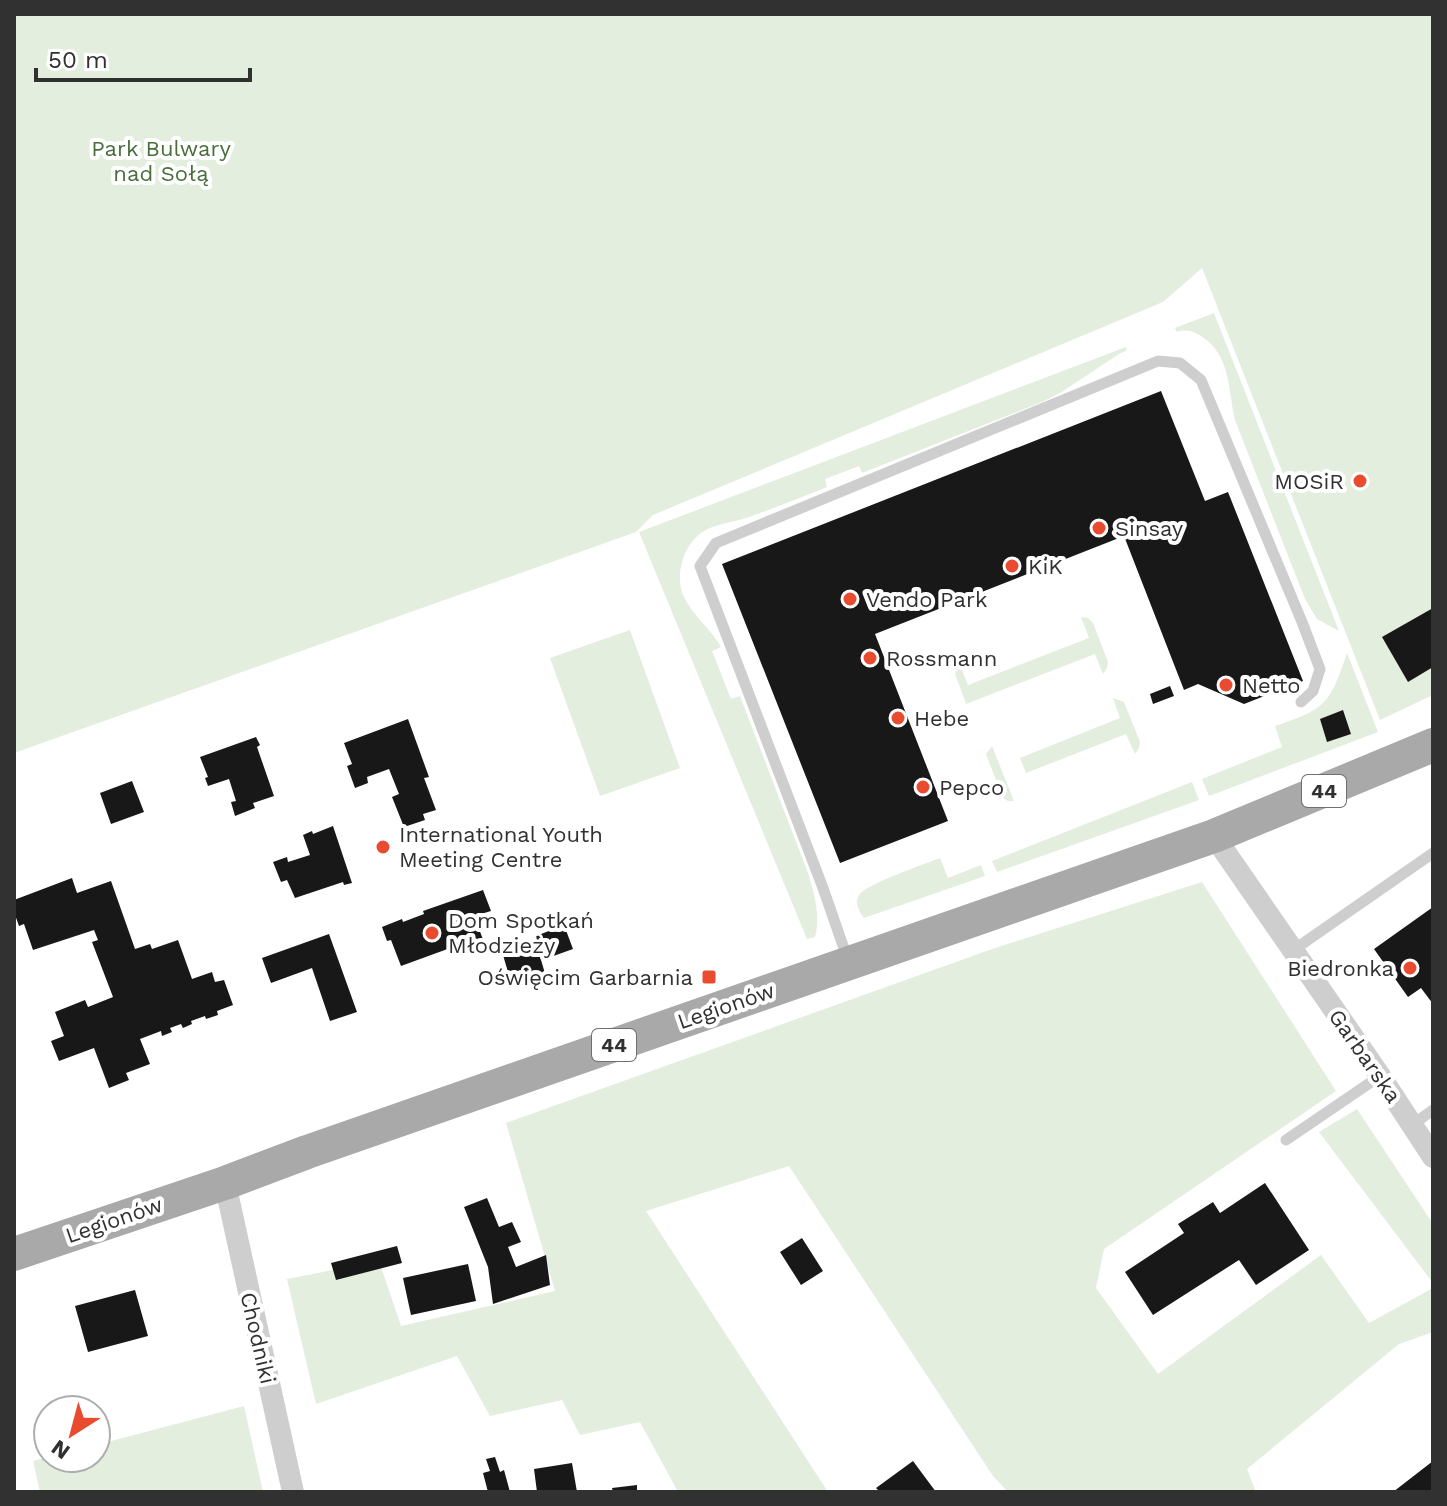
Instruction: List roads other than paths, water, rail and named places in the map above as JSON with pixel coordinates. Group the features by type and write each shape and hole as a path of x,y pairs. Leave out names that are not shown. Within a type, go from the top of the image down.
{"main road":[{"name":"Legionów","path":"15,1252 225,1183 1214,836 1433,745"}],"street":[{"name":"Garbarska","path":"1214,836 1433,1157"},
{"name":"Chodniki","path":"225,1183 293,1492"}],"lane":[{"path":"850,963 700,566 716,543 1158,361 1180,363 1201,380 1320,669 1313,691 1301,702"},
{"path":"1292,951 1433,853"},
{"path":"1286,1140 1380,1076"},
{"path":"1412,1125 1433,1110"}],"place":[{"name":"MOSiR","path":"1360,481"},
{"name":"Sinsay","path":"1099,528"},
{"name":"KiK","path":"1012,566"},
{"name":"Vendo Park","path":"850,599"},
{"name":"Rossmann","path":"870,658"},
{"name":"Netto","path":"1226,685"},
{"name":"Hebe","path":"898,718"},
{"name":"Pepco","path":"923,787"},
{"name":"International Youth Meeting Centre","path":"383,847"},
{"name":"Dom Spotkań Młodzieży","path":"432,933"},
{"name":"Biedronka","path":"1410,968"},
{"name":"Oświęcim Garbarnia","path":"709,977"}],"park label":[{"name":"Park Bulwary nad Sołą","path":"161,160"}]}
